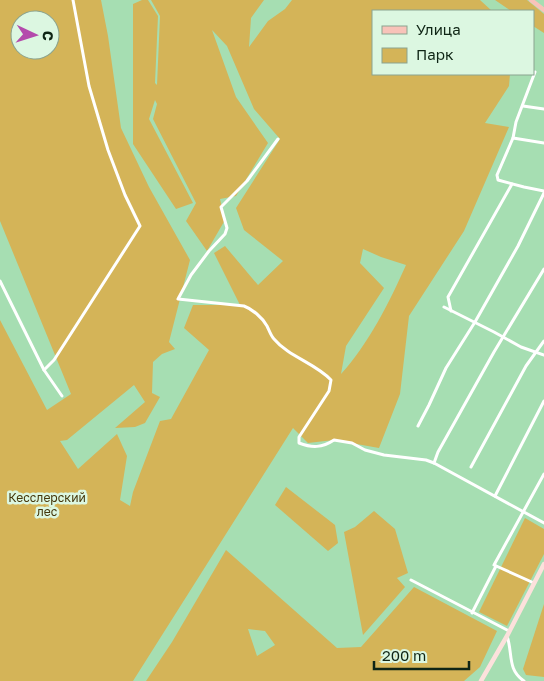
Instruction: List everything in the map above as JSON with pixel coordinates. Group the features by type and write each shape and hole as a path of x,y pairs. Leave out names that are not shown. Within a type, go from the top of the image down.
{"main road":[{"path":"531,0 544,10"},
{"path":"481,681 544,564"}],"street":[{"path":"44,370 54,360 140,226 125,195 108,150 89,86 73,0"},
{"path":"418,426 446,368 475,322 518,246 544,192 498,180 497,175 513,138 516,122 534,75"},
{"path":"523,106 544,108"},
{"path":"513,138 544,143"},
{"path":"278,139 247,181 221,207 226,228 225,234 209,251 178,299 251,308 266,323 273,339 288,351 322,371 331,380 329,391 299,437 300,443 312,448 328,444 334,440 352,443 365,450 384,455 426,460 544,523"},
{"path":"451,311 448,297 512,184"},
{"path":"434,463 438,452 503,337 544,269"},
{"path":"0,281 44,370 62,396"},
{"path":"444,307 521,347 544,355"},
{"path":"471,467 535,352 544,341"},
{"path":"495,496 544,401"},
{"path":"472,613 495,565 544,474"},
{"path":"495,565 534,583"},
{"path":"412,580 508,634 513,669 518,677 524,681"}],"green space":[{"name":"Кесслерский лес","path":"0,0 101,0 121,128 149,187 190,260 169,342 175,349 162,354 153,362 152,393 160,397 145,423 135,427 115,428 145,402 134,385 67,440 60,441 78,469 117,434 127,456 120,500 130,506 133,492 160,421 171,419 209,350 184,328 193,305 240,305 214,253 225,246 258,285 283,261 244,230 236,208 280,139 254,109 227,46 212,30 236,97 268,143 236,196 220,199 225,220 207,251 186,221 196,203 153,119 157,104 155,100 149,119 193,203 176,209 133,144 133,4 142,0 148,0 158,16 155,83 157,85 160,16 151,0 264,0 251,18 249,47 268,21 285,9 292,0 480,0 491,10 372,10 372,75 510,75 509,86 485,123 509,127 464,231 409,316 400,394 379,448 334,440 308,443 293,428 133,681 0,681 0,320 47,410 71,394 0,221","holes":["363,249 406,265 386,308 360,350 341,374 346,346 384,288 360,263"]},
{"path":"495,0 527,0 544,14 544,33 534,27 534,10 510,10"},
{"path":"286,487 335,525 338,543 328,551 275,505"},
{"path":"374,511 395,529 408,573 397,578 405,587 363,635 344,532 355,527"},
{"path":"525,518 544,529 544,554 507,626 479,612"},
{"path":"226,550 337,648 361,647 414,587 497,631 480,667 464,681 146,681 172,642","holes":["248,629 265,631 275,645 257,656"]},
{"path":"544,604 544,677 526,675 523,669"}]}
